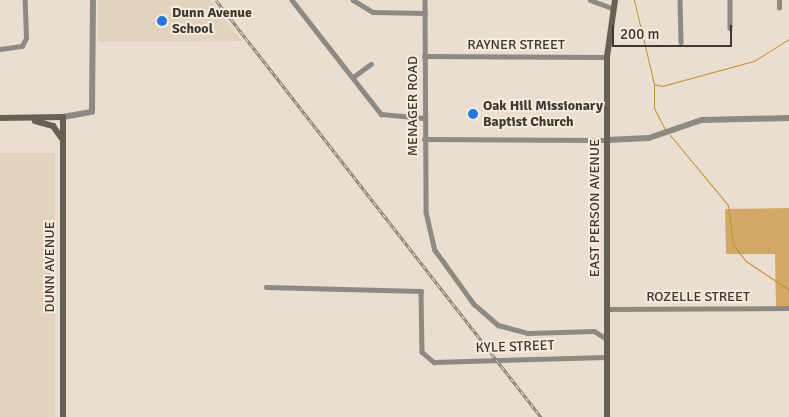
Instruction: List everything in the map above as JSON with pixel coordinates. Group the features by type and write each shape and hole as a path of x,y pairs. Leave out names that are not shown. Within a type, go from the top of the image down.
{"main road":[{"name":"EAST PERSON AVENUE","path":"607,417 607,57 612,8 615,0"},
{"path":"0,118 63,117"},
{"name":"DUNN AVENUE","path":"62,417 63,117"},
{"path":"20,118 47,122 63,143"}],"street":[{"path":"0,49 22,46 26,38 26,0"},
{"path":"63,117 88,116 93,107 93,0"},
{"path":"292,0 381,114 424,118"},
{"path":"352,0 373,12 425,13"},
{"name":"MENAGER ROAD","path":"425,0 424,140 426,212 435,250 474,304 498,325 528,333 594,331 607,339"},
{"path":"590,0 612,8"},
{"path":"680,0 680,42"},
{"path":"730,0 730,28"},
{"path":"779,0 779,8"},
{"name":"RAYNER STREET","path":"424,56 607,57"},
{"path":"353,77 371,64"},
{"path":"424,140 608,140 654,136 702,120 789,118"},
{"name":"KYLE STREET","path":"266,287 422,291 425,358 606,357"},
{"name":"ROZELLE STREET","path":"606,309 789,308"}],"shaded area":[{"name":"Dunn Avenue School","path":"98,0 210,0 242,41 98,42"},
{"path":"0,153 55,153 55,417 0,417"},
{"path":"789,208 789,306 776,306 775,254 726,254 725,209"}],"waterway":[{"path":"634,0 654,84 662,86 754,61 789,39"},
{"path":"654,84 654,108 665,130"},
{"path":"670,135 728,205 733,245 746,261 789,290"}],"railway":[{"path":"216,0 541,417"}],"place":[{"name":"Dunn Avenue School","path":"162,21"},
{"name":"Oak Hill Missionary Baptist Church","path":"473,114"}]}
